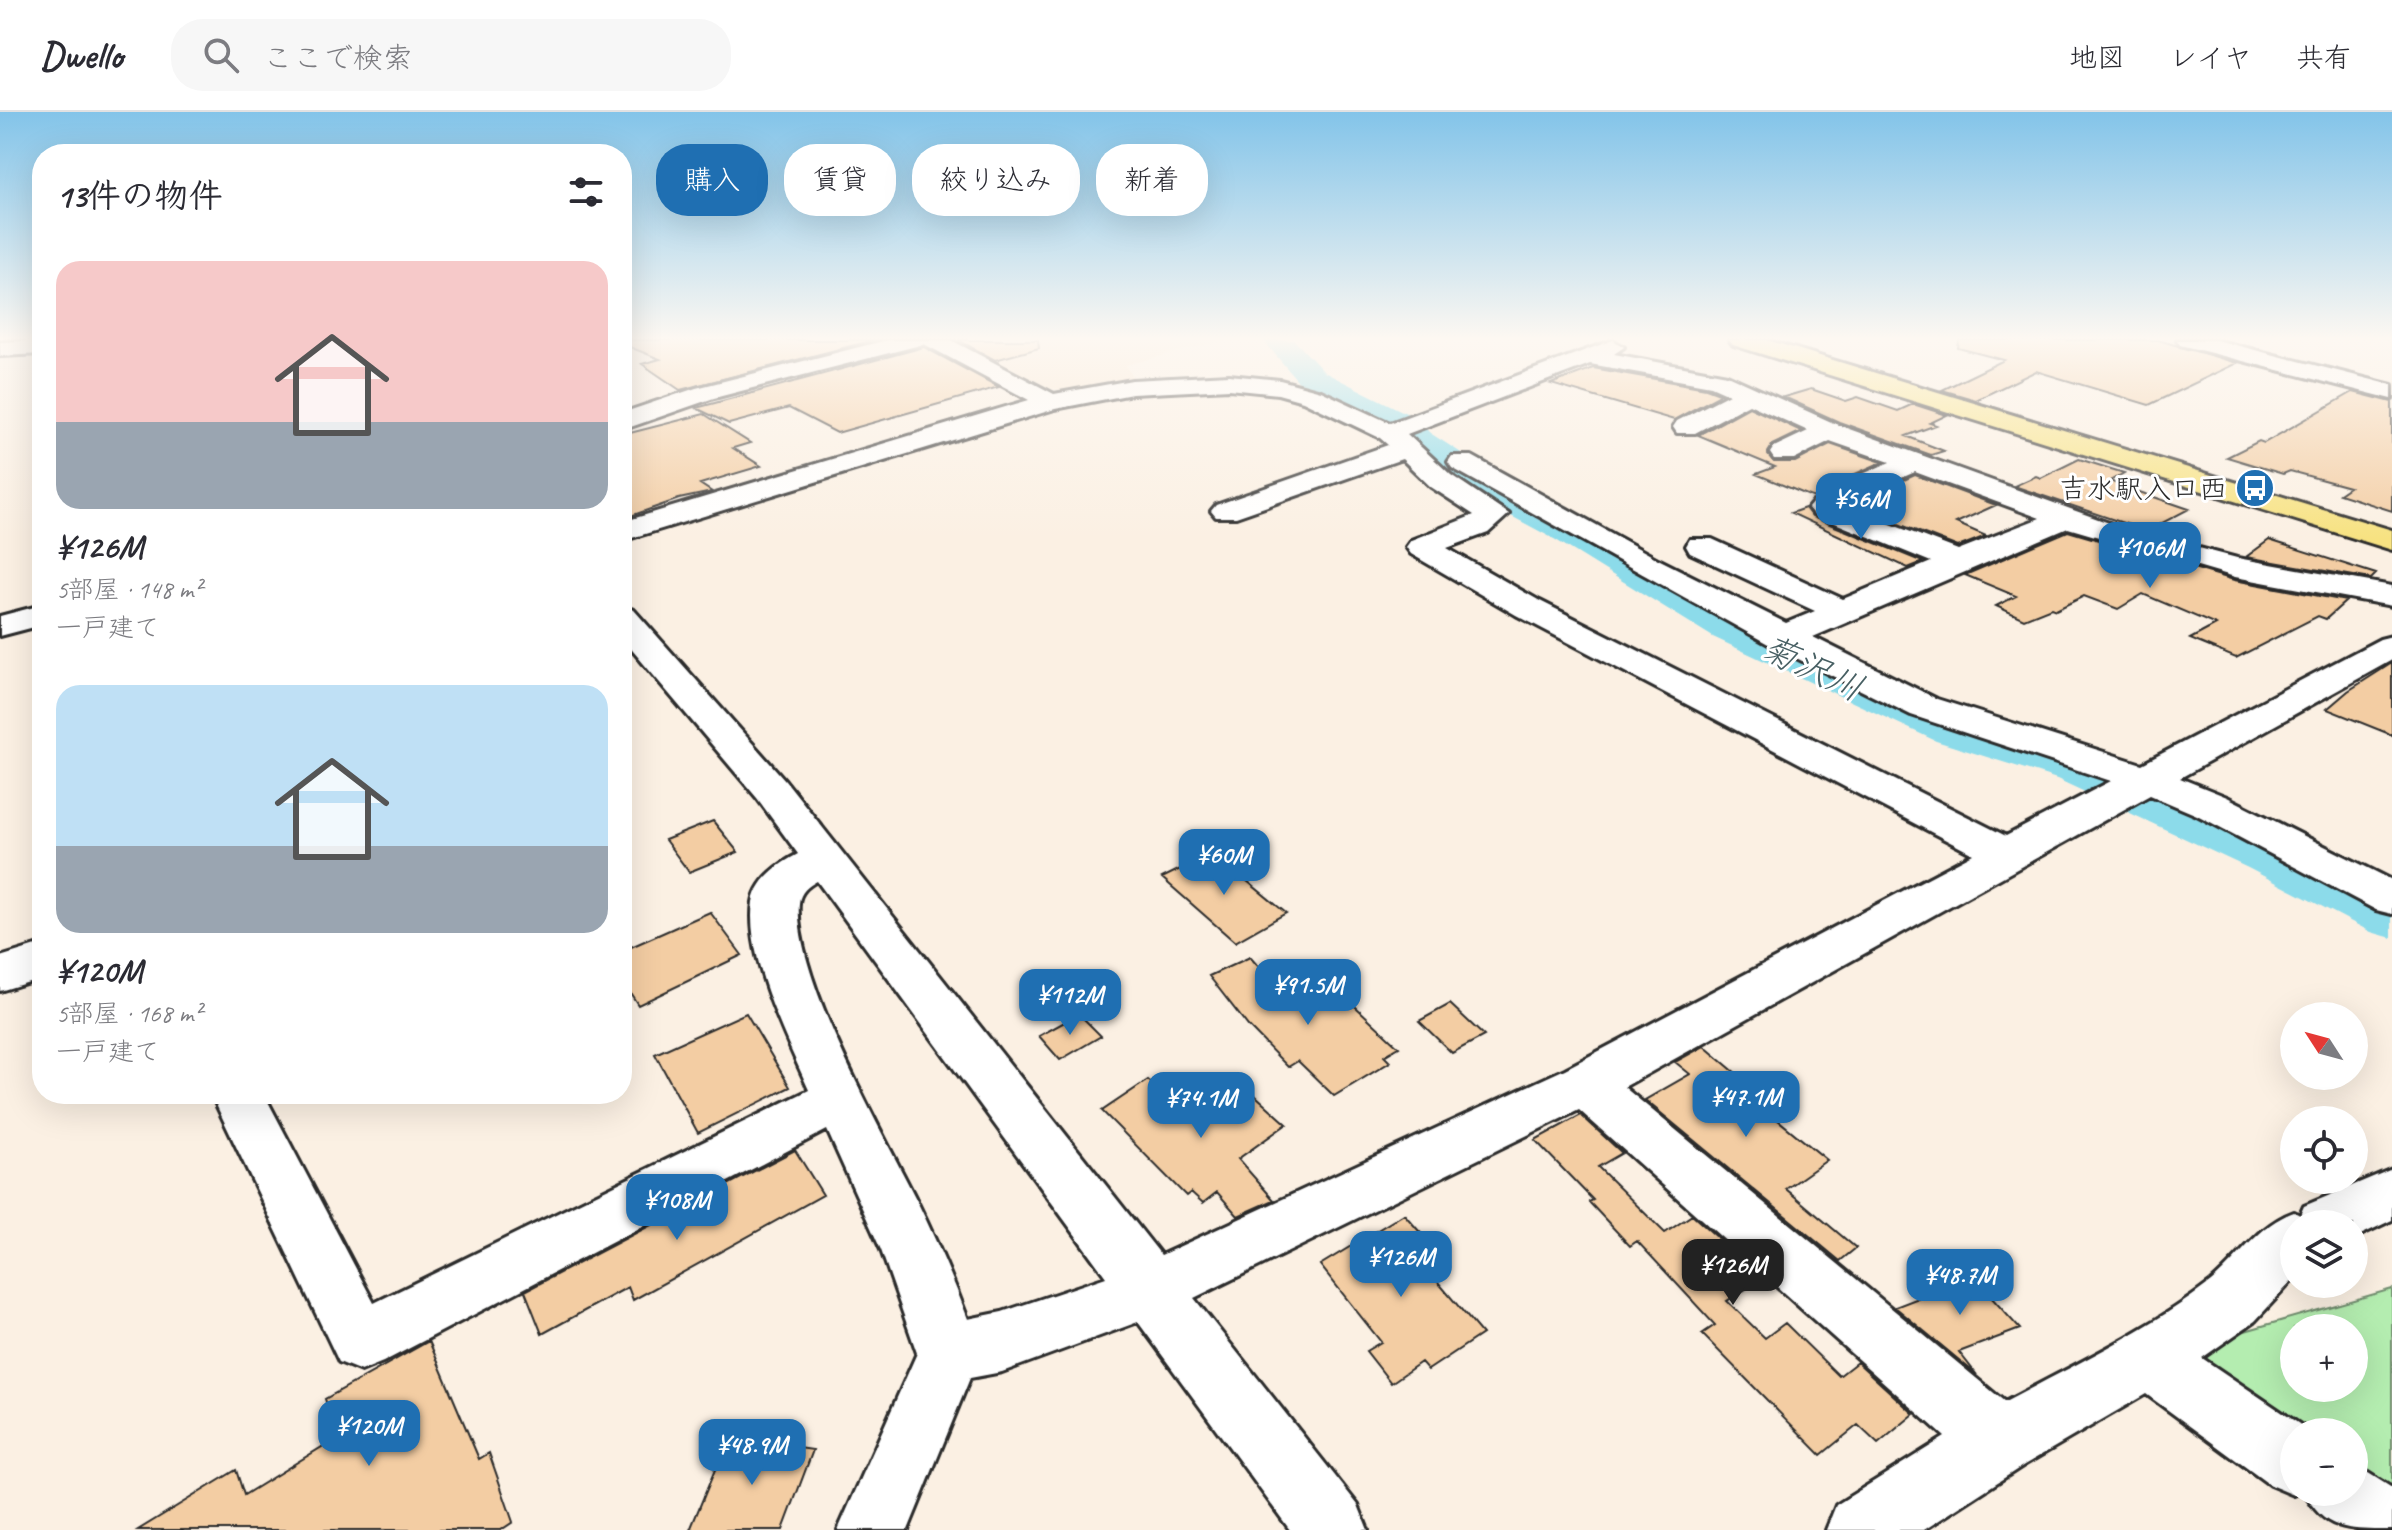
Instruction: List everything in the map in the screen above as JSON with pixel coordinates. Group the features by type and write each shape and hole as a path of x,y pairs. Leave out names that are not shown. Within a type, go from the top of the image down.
{"main road":[{"path":"1956,406 2392,540"}],"street":[{"path":"632,419 667,406"},
{"path":"632,529 1037,406"},
{"path":"1335,406 1469,466 1782,638 1924,707 2150,780 2212,806 2392,899"},
{"path":"1226,511 1469,406"},
{"path":"1686,427 1726,406"},
{"path":"1772,406 1829,431 2065,519 2168,551 2235,567 2392,596"},
{"path":"1784,453 1829,431"},
{"path":"1402,435 1441,481 1494,514 1477,527 1422,547 1528,608 2005,853"},
{"path":"1914,462 1835,500 1957,561"},
{"path":"1782,638 1957,561 2065,519"},
{"path":"1701,546 1842,611"},
{"path":"0,626 32,618"},
{"path":"632,629 771,789 1333,1530"},
{"path":"949,1353 1002,1342 1149,1290 1584,1084 2005,853 2150,780 2392,646"},
{"path":"824,859 794,874 781,888 775,903 777,933 793,989 839,1099 911,1251 949,1353 873,1530"},
{"path":"0,974 32,964"},
{"path":"1584,1084 2000,1441"},
{"path":"242,1104 361,1341 839,1099"},
{"path":"2355,1210 2392,1193"},
{"path":"1861,1530 2000,1441 2149,1358 2233,1301 2280,1252"},
{"path":"2149,1358 2280,1451"},
{"path":"2358,1506 2392,1530"}],"green space":[{"path":"2392,1289 2392,1530 2368,1506 2368,1418 2280,1418 2280,1425 2150,1358 2280,1321 2280,1402 2368,1402 2368,1314 2304,1314"}],"building":[{"path":"931,406 837,433 789,408 729,424 696,408"},
{"path":"1627,406 1700,406 1674,420"},
{"path":"1804,406 1884,406 1898,411 1908,406 1920,406 1947,415 1930,423 1936,425 1906,436 1944,451 1931,455"},
{"path":"2328,406 2392,406 2392,511 2339,494 2349,487 2290,471 2283,474 2227,457 2259,441 2264,443"},
{"path":"1749,407 1801,431 1772,445 1768,455 1774,462 1795,462 1830,444 1882,462 1837,482 1832,489 1836,499 1859,500 1915,475 1996,505 1956,523 1986,536 1958,547 1834,499 1817,499 1756,474 1775,467 1698,435"},
{"path":"704,414 750,443 733,448 761,466 700,484 712,492 679,499 632,515 632,432"},
{"path":"2079,459 2124,473 2110,481 2189,509 2147,531 2014,486 2036,476 2041,478"},
{"path":"1805,508 1812,517 1923,562 1908,568 1791,513"},
{"path":"2068,531 2234,580 2346,601 2326,619 2318,616 2236,658 2190,639 2216,625 2143,594 2118,609 2084,596 2056,610 2051,608 2024,619 1996,606 2016,596 1965,575"},
{"path":"2269,540 2376,574 2371,579 2246,557"},
{"path":"2392,663 2392,735 2327,709 2348,691"},
{"path":"713,821 738,852 689,872 665,840"},
{"path":"1213,853 1286,913 1235,942 1162,878"},
{"path":"710,912 742,955 638,1005 632,996 632,947"},
{"path":"1250,957 1290,1002 1329,982 1399,1047 1384,1056 1390,1062 1334,1096 1298,1061 1288,1067 1248,1026 1209,976"},
{"path":"1450,1004 1484,1036 1452,1053 1419,1021"},
{"path":"746,1013 790,1087 698,1133 655,1054"},
{"path":"1079,1014 1101,1036 1060,1060 1039,1036"},
{"path":"1704,1046 1764,1097 1756,1102 1827,1160 1786,1189 1856,1248 1840,1261 1645,1100 1690,1074 1675,1062"},
{"path":"1236,1078 1287,1124 1238,1159 1274,1200 1238,1216 1217,1192 1203,1203 1191,1192 1186,1196 1102,1111 1148,1080 1185,1113"},
{"path":"1581,1115 1622,1153 1598,1167 1665,1233 1692,1215 1763,1278 1727,1301 1765,1338 1785,1323 1839,1376 1857,1362 1914,1414 1878,1444 1858,1425 1821,1455 1702,1334 1715,1325 1637,1241 1630,1246 1589,1202 1593,1200 1535,1140"},
{"path":"795,1150 823,1195 633,1300 628,1287 542,1334 525,1291"},
{"path":"1404,1214 1442,1257 1426,1268 1482,1334 1428,1370 1421,1362 1391,1383 1366,1351 1381,1342 1320,1265"},
{"path":"1973,1277 2020,1329 1959,1352 1977,1375 1895,1307"},
{"path":"429,1341 479,1459 489,1453 513,1522 501,1530 138,1530 236,1470 244,1495 338,1437 325,1399"},
{"path":"728,1438 813,1450 783,1530 690,1530"}],"waterway":[{"name":"菊沢川","path":"1367,406 1402,424 1418,440 1511,501 1570,532 1729,628 1812,669 1953,731 2075,768 2268,855 2392,918"}],"place":[{"name":"吉水駅入口西","path":"2255,488"}]}
